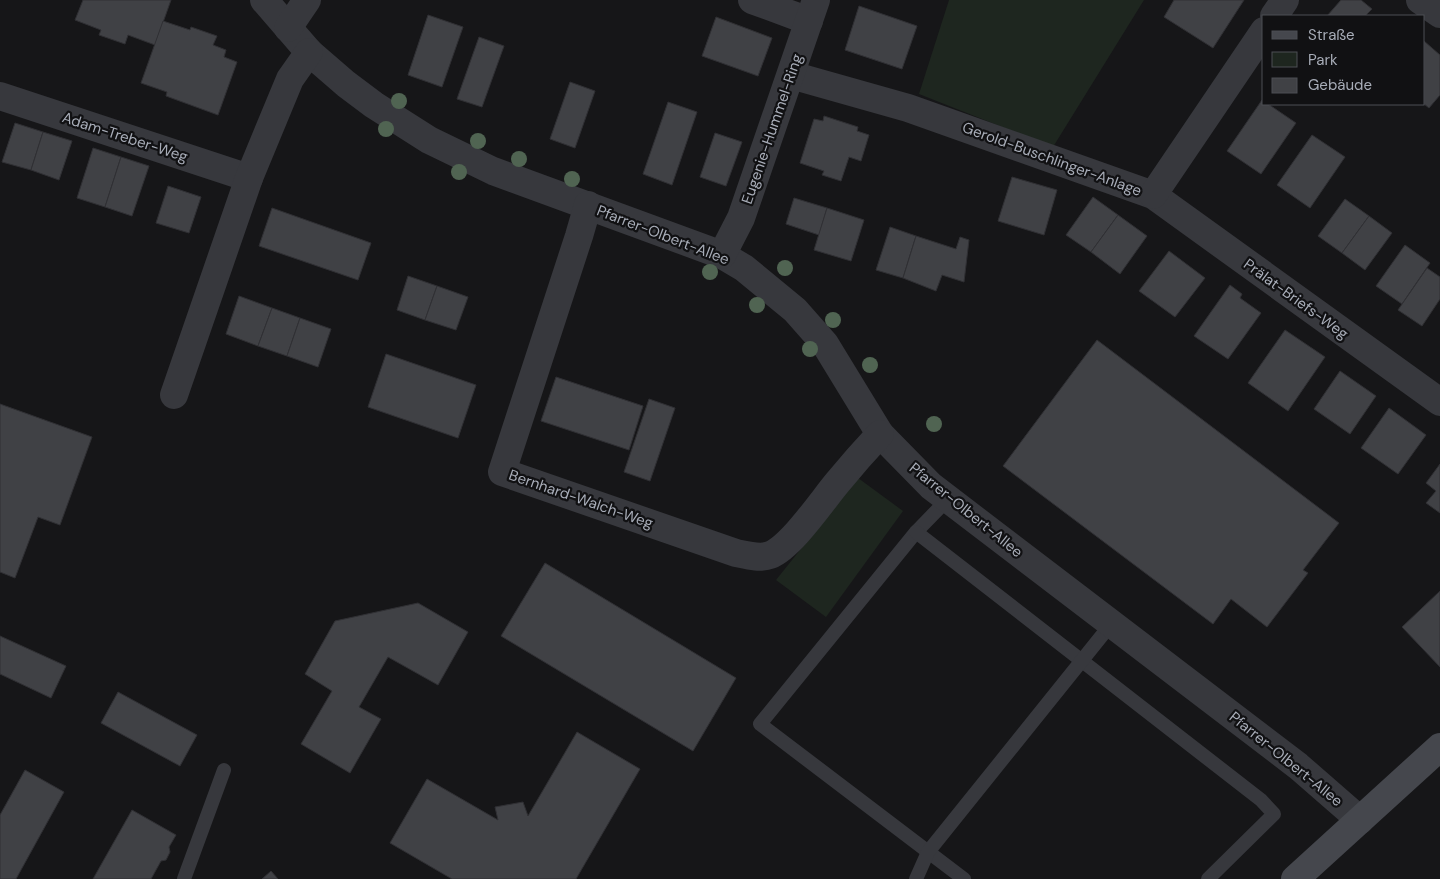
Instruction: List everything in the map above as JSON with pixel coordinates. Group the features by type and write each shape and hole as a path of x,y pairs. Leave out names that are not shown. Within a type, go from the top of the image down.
{"street":[{"name":"Pfarrer-Olbert-Allee","path":"264,0 309,52 368,100 429,140 493,171 722,255 744,268 795,310 825,344 880,434 911,467 948,499 1298,766 1360,820"},
{"path":"288,28 307,0"},
{"path":"752,0 813,10"},
{"path":"1275,15 1285,0"},
{"path":"1420,0 1440,14"},
{"name":"Eugenie-Hummel-Ring","path":"722,255 741,218 813,10"},
{"name":"Gerold-Buschlinger-Anlage","path":"791,75 908,108 1153,195 1262,34"},
{"path":"174,395 249,178 290,79 309,52"},
{"name":"Adam-Treber-Weg","path":"0,96 249,178"},
{"name":"Prälat-Briefs-Weg","path":"1153,195 1440,402"},
{"name":"Bernhard-Walch-Weg","path":"588,205 502,472 736,553 752,556 769,556 781,548 802,526 858,457 880,434"},
{"path":"1294,879 1440,747"}],"lane":[{"path":"948,499 916,532 760,724 964,879"},
{"path":"916,532 1261,800 1274,814 1208,879"},
{"path":"916,879 928,852 1112,623"},
{"path":"184,879 224,770"}],"green space":[{"path":"949,0 1144,0 1053,147 919,94"},
{"path":"858,478 903,511 826,617 776,580"}],"building":[{"path":"83,0 171,0 155,45 128,35 125,44 99,35 101,30 75,20"},
{"path":"1174,0 1244,0 1213,48 1164,17"},
{"path":"1341,0 1361,0 1372,9 1366,15 1328,15"},
{"path":"859,6 917,26 902,69 845,50"},
{"path":"428,15 463,27 442,87 408,75"},
{"path":"716,17 772,38 758,76 702,56"},
{"path":"163,21 190,30 191,27 217,36 213,45 226,50 224,57 237,62 218,115 166,96 167,92 141,83"},
{"path":"479,37 504,46 482,107 457,99"},
{"path":"1425,42 1440,55 1440,95 1429,108 1425,105"},
{"path":"570,82 595,91 575,148 550,139"},
{"path":"1262,100 1262,105 1269,105 1296,123 1261,174 1227,151"},
{"path":"668,102 697,112 672,185 643,174"},
{"path":"824,116 858,127 857,131 869,135 861,161 849,157 841,181 822,175 824,171 800,163 814,119 823,121"},
{"path":"15,123 43,132 31,170 2,162"},
{"path":"43,132 72,141 59,180 31,170"},
{"path":"715,133 742,142 726,186 700,177"},
{"path":"1312,135 1345,157 1310,208 1277,185"},
{"path":"93,148 121,157 105,207 77,198"},
{"path":"121,157 149,166 132,216 105,207"},
{"path":"1012,177 1057,190 1044,235 998,221"},
{"path":"168,186 201,197 189,233 156,223"},
{"path":"1093,197 1118,215 1091,252 1066,235"},
{"path":"794,198 827,208 819,235 786,224"},
{"path":"1345,199 1369,216 1342,253 1318,236"},
{"path":"272,208 371,243 358,280 259,246"},
{"path":"827,208 864,220 851,261 814,250"},
{"path":"1118,215 1147,236 1120,274 1091,252"},
{"path":"1369,216 1392,233 1365,270 1342,253"},
{"path":"890,227 916,236 903,278 876,270"},
{"path":"916,236 956,249 960,237 969,240 964,282 942,275 936,291 903,278"},
{"path":"1405,245 1430,263 1402,304 1376,286"},
{"path":"1169,251 1205,278 1175,317 1139,291"},
{"path":"1427,268 1440,277 1440,299 1422,326 1398,310"},
{"path":"408,276 437,286 425,320 397,310"},
{"path":"1230,285 1242,294 1240,298 1261,313 1228,359 1194,336"},
{"path":"437,286 468,297 456,330 425,320"},
{"path":"239,296 272,308 258,346 226,334"},
{"path":"272,308 300,318 287,356 258,346"},
{"path":"300,318 331,329 318,367 287,356"},
{"path":"1285,330 1325,357 1288,411 1248,383"},
{"path":"1097,340 1339,523 1303,570 1308,573 1267,627 1231,599 1213,624 1003,466"},
{"path":"386,354 476,385 458,438 368,407"},
{"path":"1340,371 1376,396 1350,434 1314,409"},
{"path":"556,377 643,406 629,450 541,421"},
{"path":"649,399 675,408 650,481 624,472"},
{"path":"0,404 92,437 60,525 38,517 15,578 0,572"},
{"path":"1389,408 1426,435 1398,474 1361,448"},
{"path":"1440,464 1440,513 1426,503 1436,491 1426,483"},
{"path":"545,563 736,678 693,751 501,636"},
{"path":"1440,591 1440,667 1402,627"},
{"path":"418,603 468,632 438,685 388,657 359,707 381,719 350,773 301,744 332,691 305,674 335,621"},
{"path":"0,636 66,666 51,698 0,674"},
{"path":"118,692 197,735 180,766 101,723"},
{"path":"577,732 640,769 576,879 452,879 390,843 427,779 498,820 495,807 523,802 528,816"},
{"path":"25,770 64,792 16,879 0,879 0,815"},
{"path":"132,810 176,835 169,847 170,852 166,860 161,861 151,879 93,879"},
{"path":"271,871 278,879 262,879"}]}
